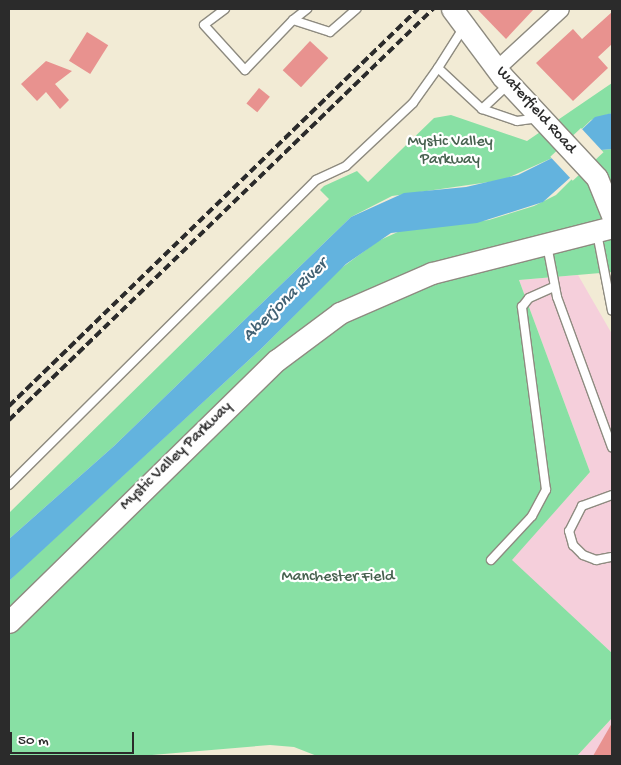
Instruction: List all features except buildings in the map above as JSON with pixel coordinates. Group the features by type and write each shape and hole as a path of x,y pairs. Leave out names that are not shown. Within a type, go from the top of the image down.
{"main road":[{"name":"Waterfield Road","path":"452,9 464,28 502,76 603,187 612,215"},
{"name":"Mystic Valley Parkway","path":"9,622 277,360 322,324 368,298 416,278 605,229"}],"street":[{"path":"502,76 561,9"}],"lane":[{"path":"225,9 204,26 245,70 293,20 307,9"},
{"path":"293,20 330,32 356,9"},
{"path":"9,485 316,180 346,166 412,103 464,28"},
{"path":"438,68 482,109 516,121 540,118"},
{"path":"482,109 502,76"},
{"path":"605,229 612,312"},
{"path":"547,243 554,287 612,447"},
{"path":"491,560 532,516 546,490 522,307 529,298 554,287"},
{"path":"612,495 582,506 569,531 583,555 596,560 612,557"}],"shaded area":[{"path":"578,275 612,334 612,653 511,560 590,472 519,280"},
{"path":"612,718 612,756 577,756"}],"green space":[{"name":"Mystic Valley Parkway","path":"612,83 612,113 591,120 552,158 503,180 392,196 351,217 114,446 9,539 9,513 329,199 320,190 324,186 357,171 368,182 434,118 451,115 527,141"},
{"name":"Manchester Field","path":"612,149 612,272 519,280 590,472 512,560 612,653 612,718 577,756 317,756 294,747 270,745 140,756 9,756 9,581 263,347 340,269 378,241 400,231 489,220 534,206 556,195 601,150"}],"water":[{"name":"Aberjona River","path":"612,113 612,149 601,150 543,202 477,223 391,233 346,264 263,347 9,581 9,539 114,446 351,217 404,193 466,187 518,175 552,158 595,117"}],"pier":[{"path":"581,128 604,152 573,181 550,157"}],"railway":[{"path":"9,406 418,9"},
{"path":"9,420 433,9"}]}
